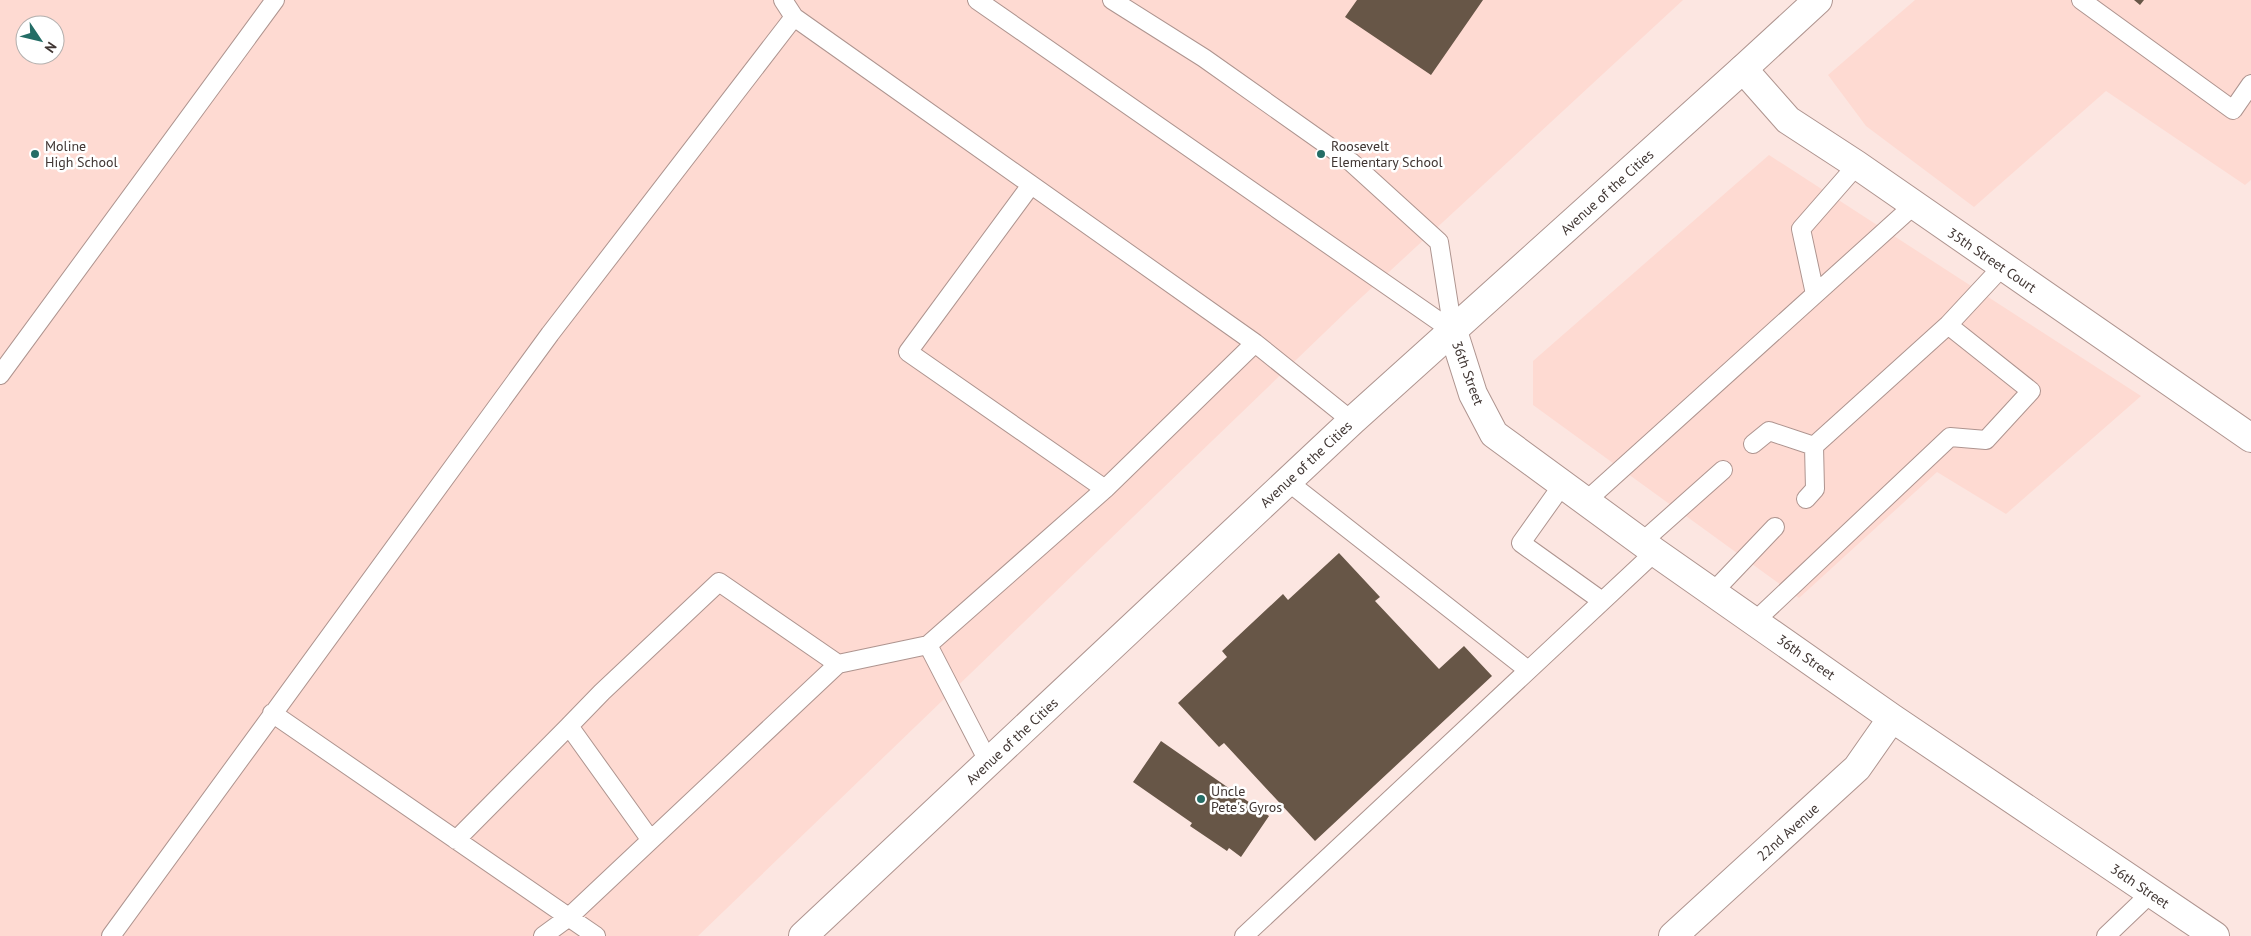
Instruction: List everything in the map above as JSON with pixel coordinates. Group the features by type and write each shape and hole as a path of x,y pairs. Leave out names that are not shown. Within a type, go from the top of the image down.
{"street":[{"name":"Avenue of the Cities","path":"803,936 1352,421 1818,0"},
{"name":"35th Street Court","path":"1743,69 1788,120 1857,165 1913,206 2251,438"},
{"name":"36th Street","path":"1453,331 1473,394 1494,434 1648,547 1714,591 1892,718 2215,936"},
{"name":"22nd Avenue","path":"1673,936 1857,768 1892,718"}],"lane":[{"path":"0,375 275,0"},
{"path":"783,0 794,17 1255,342 1352,421"},
{"path":"1112,0 1204,58 1351,162 1439,242 1453,331"},
{"path":"2081,0 2234,110 2251,84"},
{"path":"983,2 1453,331"},
{"path":"111,936 550,334 794,17"},
{"path":"1815,294 1801,229 1857,165"},
{"path":"1031,185 908,352 1104,489"},
{"path":"1586,501 1913,206"},
{"path":"1806,499 1815,489 1814,446 1948,325 2002,267"},
{"path":"1755,620 1950,437 1986,440 2031,391 1948,325"},
{"path":"543,936 568,917 838,664 928,645 1104,489 1255,342"},
{"path":"1753,444 1769,431 1814,446"},
{"path":"1244,936 1602,601 1648,547 1723,470"},
{"path":"1287,481 1528,670"},
{"path":"1563,484 1521,543 1602,601"},
{"path":"1714,591 1775,527"},
{"path":"456,840 602,692 719,582 838,664"},
{"path":"928,645 989,763"},
{"path":"272,713 596,936"},
{"path":"569,726 650,839"},
{"path":"2106,936 2151,894"}],"shaded area":[{"path":"0,0 1683,0 1350,308 698,936 0,936"},
{"path":"1915,0 2251,0 2251,180 2245,185 2106,91 1974,207 1866,126 1828,75"},
{"path":"1769,155 2141,396 2006,514 1937,472 1799,598 1533,405 1533,361"}],"building":[{"path":"1357,0 1483,0 1431,75 1345,17"},
{"path":"2134,0 2144,0 2140,5"},
{"path":"1339,553 1380,597 1375,601 1439,669 1464,646 1492,676 1315,841 1224,743 1219,747 1178,703 1227,657 1222,651 1283,594 1288,600"},
{"name":"Uncle Pete's Gyros","path":"1161,741 1269,816 1241,857 1229,848 1227,851 1190,826 1192,823 1133,782"}],"place":[{"name":"Moline High School","path":"35,154"},
{"name":"Roosevelt Elementary School","path":"1321,154"},
{"name":"Uncle Pete's Gyros","path":"1201,799"}]}
